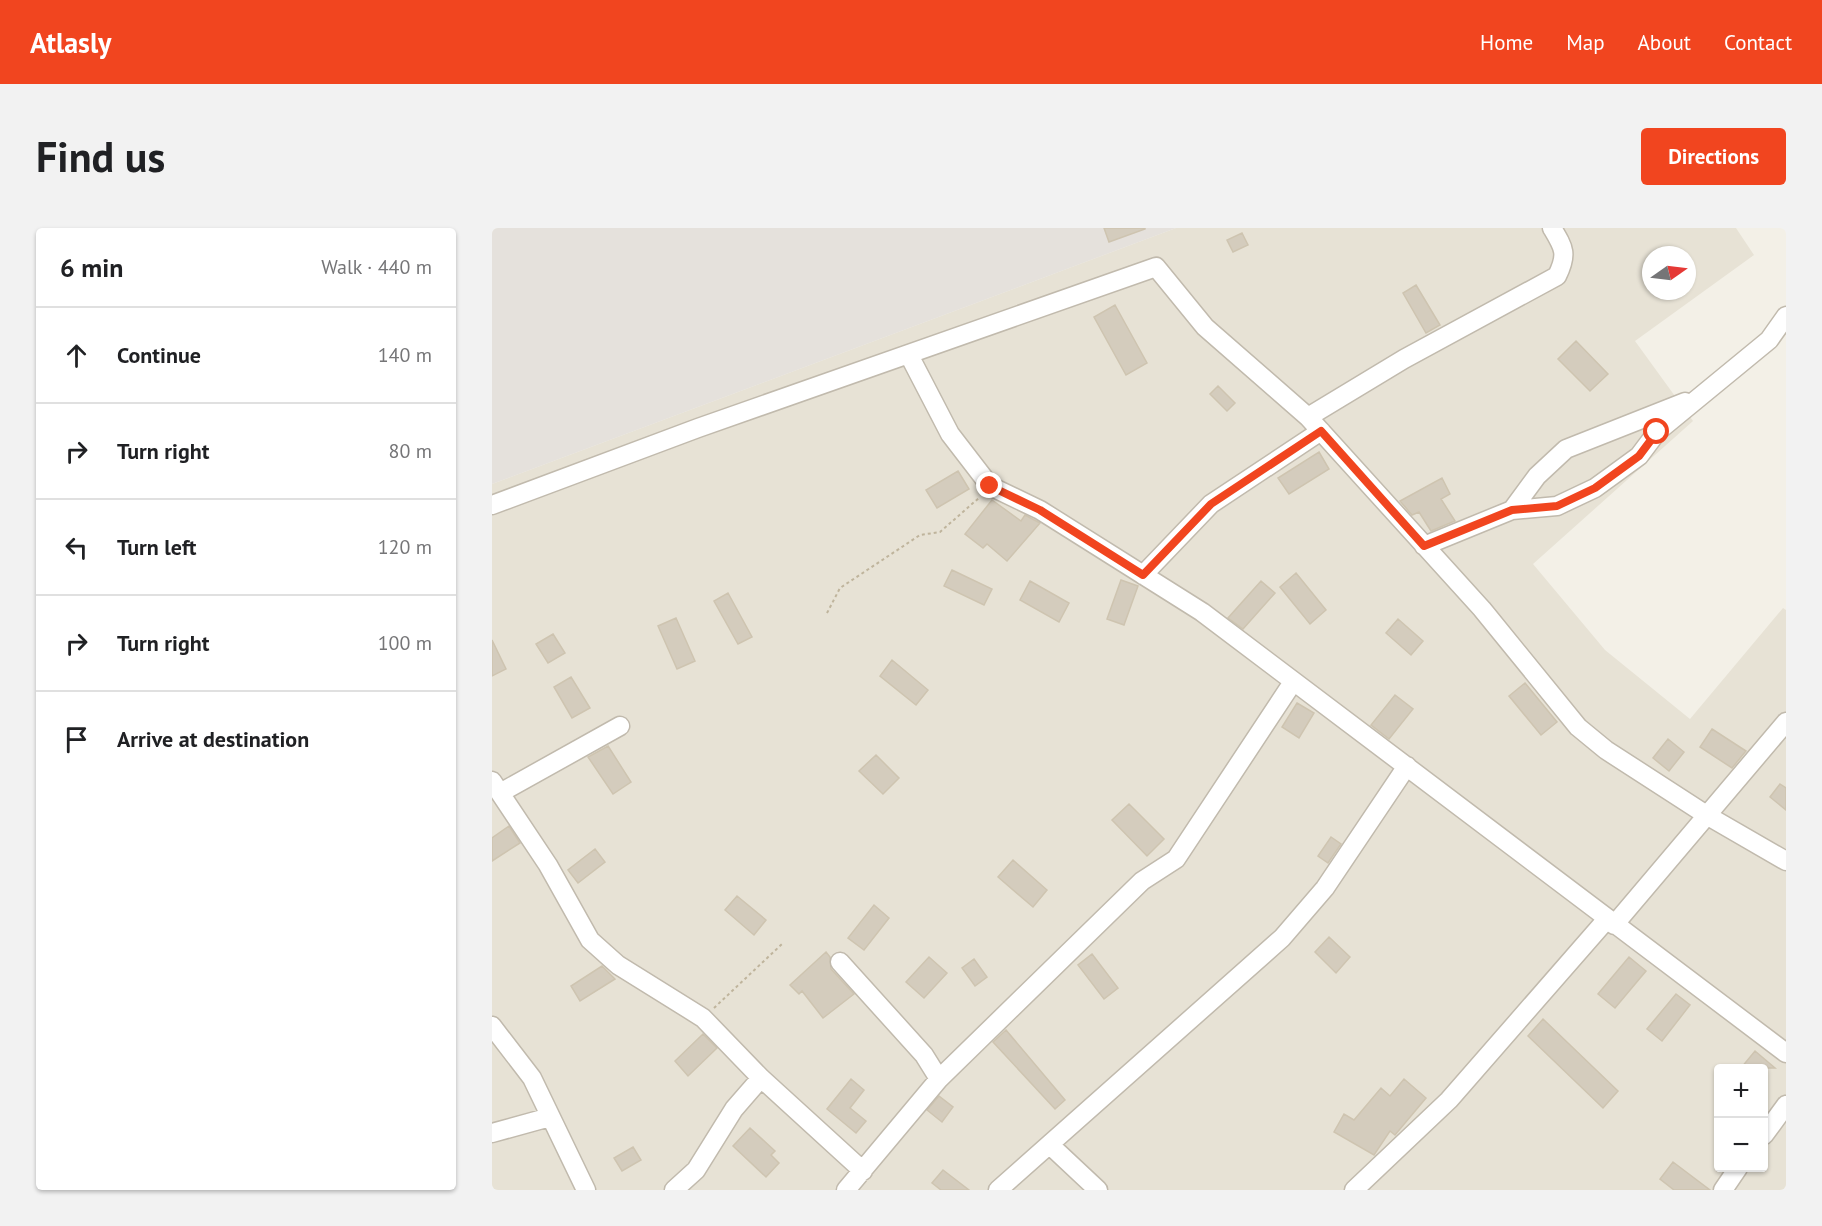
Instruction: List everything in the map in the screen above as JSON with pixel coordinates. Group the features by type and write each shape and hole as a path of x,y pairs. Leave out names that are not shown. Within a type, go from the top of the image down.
{"street":[{"path":"1308,417 1404,359 1557,276 1565,260 1563,246 1552,228"},
{"path":"492,505 698,428 1156,267 1205,327 1321,431 1482,609 1578,727 1606,750 1708,816 1786,861"},
{"path":"1424,546 1512,510 1557,506 1595,488 1639,456 1657,432 1769,340 1786,316"},
{"path":"909,355 950,434 990,486 1040,510 1202,612 1786,1053"},
{"path":"1512,510 1537,476 1566,449 1700,396"},
{"path":"1143,575 1211,504 1321,431"},
{"path":"846,1190 939,1079 1142,881 1176,859 1293,682"},
{"path":"1354,1190 1449,1100 1708,816 1786,722"},
{"path":"620,726 496,787 548,865 590,940 618,965 703,1018 761,1078 863,1171"},
{"path":"998,1190 1282,938 1325,888 1407,766"},
{"path":"840,962 924,1055 939,1079"},
{"path":"492,1026 532,1078 586,1190"},
{"path":"674,1190 706,1156 734,1109 761,1078"},
{"path":"1768,1130 1786,1105"},
{"path":"492,1134 550,1116"},
{"path":"1050,1145 1098,1190"},
{"path":"1723,1190 1735,1172"}],"path":[{"path":"827,613 840,588 920,535 940,532 990,486"},
{"path":"703,1018 782,944"}],"shaded area":[{"path":"492,228 1176,228 492,484"},
{"path":"1176,228 1736,228 1754,255 1696,297 1696,246 1642,246 1642,300 1692,300 1635,341 1693,421 1533,564 1605,650 1690,719 1783,608 1786,610 1786,1190 492,1190 492,484"}],"building":[{"path":"1104,228 1145,228 1145,229 1109,242"},
{"path":"1242,233 1248,245 1233,252 1227,240"},
{"path":"1416,285 1440,325 1426,333 1403,293"},
{"path":"1115,305 1147,363 1126,375 1094,317"},
{"path":"1576,341 1608,374 1590,391 1558,359"},
{"path":"1218,386 1235,403 1227,411 1210,394"},
{"path":"1319,452 1329,469 1289,494 1278,478"},
{"path":"958,471 969,489 937,508 926,490"},
{"path":"1442,478 1450,494 1441,499 1455,521 1431,531 1419,512 1412,515 1400,501"},
{"path":"992,500 1021,521 1025,515 1040,523 1007,561 987,544 983,548 965,534"},
{"path":"952,570 992,589 984,605 944,586"},
{"path":"1296,573 1326,610 1310,624 1280,587"},
{"path":"1121,580 1138,586 1124,625 1107,619"},
{"path":"1030,581 1069,603 1059,622 1020,600"},
{"path":"1261,581 1275,593 1243,629 1228,618"},
{"path":"728,593 752,637 738,644 714,601"},
{"path":"676,618 695,661 677,669 658,626"},
{"path":"1398,619 1423,641 1411,655 1386,633"},
{"path":"553,634 565,653 548,663 536,644"},
{"path":"492,640 506,669 492,676"},
{"path":"892,660 928,690 916,705 880,676"},
{"path":"571,677 590,708 572,718 554,687"},
{"path":"1525,683 1557,722 1541,735 1509,696"},
{"path":"1395,695 1413,709 1389,739 1371,725"},
{"path":"1297,703 1314,713 1299,738 1282,727"},
{"path":"1712,729 1746,751 1732,768 1700,747"},
{"path":"1668,739 1684,752 1669,771 1653,758"},
{"path":"608,746 631,782 613,794 588,757"},
{"path":"876,755 899,778 883,794 859,771"},
{"path":"1780,784 1786,788 1786,810 1770,797"},
{"path":"1129,804 1164,839 1147,856 1112,820"},
{"path":"509,826 520,843 492,861 492,838"},
{"path":"1331,837 1341,844 1328,863 1318,856"},
{"path":"595,849 605,862 578,883 568,870"},
{"path":"1013,860 1047,890 1033,907 998,877"},
{"path":"737,896 766,920 754,935 725,910"},
{"path":"874,905 889,918 864,950 848,938"},
{"path":"1329,937 1350,957 1336,973 1315,952"},
{"path":"826,952 830,957 831,969 854,994 823,1018 802,991 799,994 790,985"},
{"path":"1092,954 1118,988 1104,999 1078,965"},
{"path":"929,957 947,973 924,998 906,982"},
{"path":"1629,957 1646,971 1615,1008 1598,994"},
{"path":"974,959 987,977 975,986 962,968"},
{"path":"602,966 615,979 580,1001 571,986"},
{"path":"1676,994 1690,1005 1662,1041 1647,1029"},
{"path":"1543,1019 1618,1091 1603,1108 1528,1036"},
{"path":"1006,1030 1065,1100 1055,1109 993,1042"},
{"path":"703,1034 717,1048 688,1076 675,1061"},
{"path":"1755,1051 1775,1068 1768,1068 1768,1064 1744,1064"},
{"path":"851,1079 864,1090 850,1108 866,1121 856,1133 827,1109"},
{"path":"1404,1079 1426,1098 1395,1135 1390,1131 1374,1155 1334,1132 1344,1114 1354,1120 1381,1088 1390,1096"},
{"path":"939,1096 953,1107 942,1122 927,1110"},
{"path":"750,1128 775,1151 771,1155 779,1163 766,1177 733,1146"},
{"path":"633,1147 641,1160 622,1171 614,1158"},
{"path":"1673,1162 1710,1190 1674,1190 1660,1179"},
{"path":"943,1170 969,1190 941,1190 932,1183"}],"route":[{"path":"990,486 1040,510 1143,575 1211,504 1321,431 1424,546 1512,510 1557,506 1595,488 1639,456 1657,432"}]}
